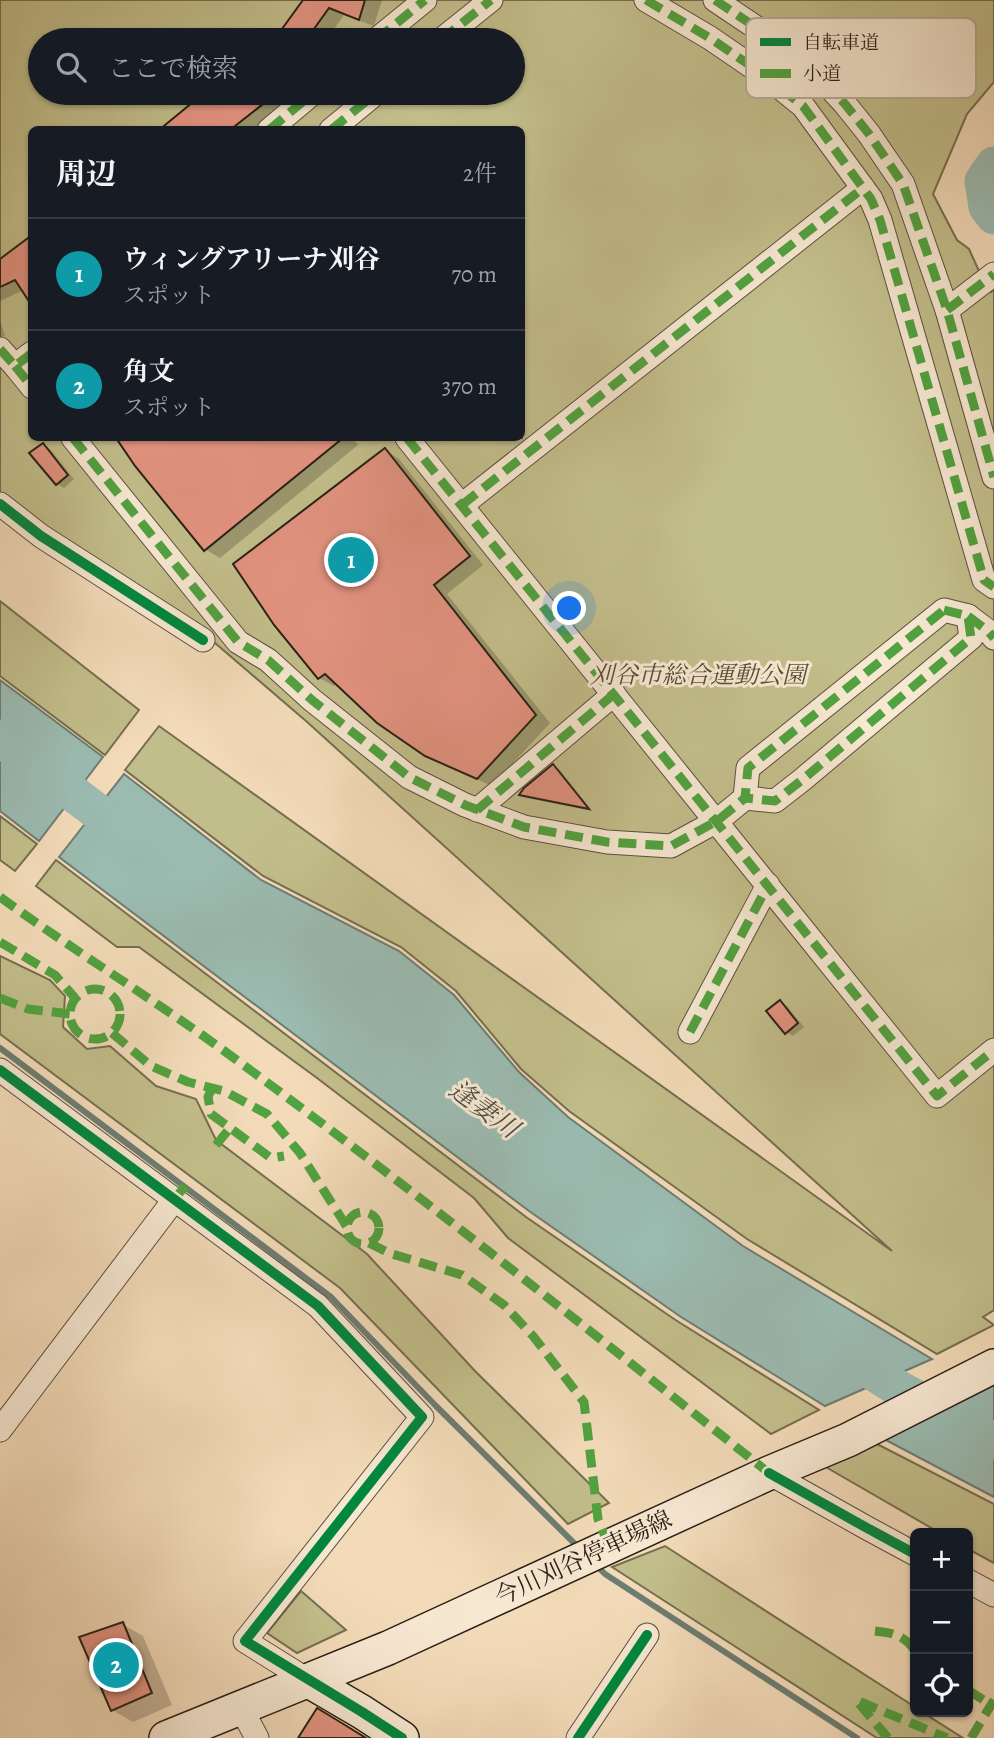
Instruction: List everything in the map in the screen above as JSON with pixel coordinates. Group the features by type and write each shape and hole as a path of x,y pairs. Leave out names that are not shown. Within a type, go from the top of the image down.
{"main road":[{"name":"今川刈谷停車場線","path":"166,1738 388,1648 769,1473 848,1440 989,1369"},
{"path":"309,1681 402,1738"}],"street":[{"path":"391,28 425,0"},
{"path":"456,28 491,0"},
{"path":"646,0 710,37 746,63"},
{"path":"715,0 746,21"},
{"path":"792,98 803,106 871,199 880,220 984,580 994,587"},
{"path":"839,98 874,141 903,184 947,310 994,477"},
{"path":"274,126 299,105"},
{"path":"336,126 361,105"},
{"path":"462,505 863,188"},
{"path":"947,310 994,274"},
{"path":"15,356 28,380"},
{"path":"75,441 239,642 268,660 312,700 409,777 477,810 524,827 607,842 671,846 717,821 745,798 748,768 944,610 968,616 993,630"},
{"path":"409,441 937,1096 994,1050"},
{"path":"0,504 41,536 203,640"},
{"path":"745,798 775,801 802,780 971,638 968,616"},
{"path":"477,810 614,694"},
{"path":"690,1032 768,885"},
{"path":"0,1070 318,1306 422,1417 245,1641 309,1681"},
{"path":"0,1430 174,1200"},
{"path":"769,1473 910,1551"},
{"path":"973,1584 994,1595"},
{"path":"578,1738 647,1635"},
{"path":"241,1708 257,1738"}],"green space":[{"name":"刈谷市総合運動公園","path":"0,0 994,0 994,82 967,114 933,194 957,240 969,249 979,271 976,274 987,290 991,292 994,289 994,1310 983,1317 994,1325 937,1354 747,1239 569,1111 521,1069 456,991 401,947 263,876 125,770 159,726 892,1251 306,721 208,637 0,496"},
{"path":"0,601 139,710 105,755 0,676"},
{"path":"0,816 37,844 15,871 0,860"},
{"path":"56,860 526,1217 674,1319 819,1410 771,1434 508,1238 474,1198 317,1078 139,947 117,947 36,886"},
{"path":"0,956 50,980 65,996 63,1027 87,1049 110,1046 156,1086 196,1099 216,1140 367,1254 475,1371 609,1503 568,1524 340,1288 0,1034"},
{"path":"877,1444 994,1504 994,1563 973,1552 973,1528 931,1528 824,1466"},
{"path":"665,1546 910,1704 910,1717 930,1717 963,1738 877,1738 612,1567"},
{"path":"301,1591 346,1630 297,1653 267,1633"}],"water":[{"path":"0,680 103,757 39,841 0,811"},
{"path":"124,774 261,880 399,951 454,995 519,1072 568,1117 743,1246 932,1359 825,1406 681,1317 529,1211 59,857"},
{"path":"994,1385 994,1497 882,1438"}],"building":[{"path":"303,0 365,0 359,20 329,8 315,28 283,28"},
{"path":"189,105 262,105 235,126 164,126"},
{"path":"28,238 28,300 15,280 0,287 0,259"},
{"path":"118,441 339,441 204,551"},
{"path":"43,443 68,475 56,485 29,453"},
{"path":"385,448 470,556 434,585 536,715 477,779 425,756 377,723 325,674 318,679 274,625 233,564"},
{"path":"553,764 589,809 519,795"},
{"path":"780,1000 798,1023 785,1034 766,1011"},
{"path":"123,1622 152,1693 111,1711 79,1637"},
{"path":"317,1708 345,1725 366,1738 298,1738"}],"waterway":[{"path":"994,165 983,181 987,207 994,216"},
{"name":"逢妻川","path":"0,738 136,841"},
{"path":"0,1048 331,1297 580,1549"},
{"name":"逢妻川","path":"843,1353 901,1390 994,1441"},
{"path":"595,1564 605,1574 857,1738"}],"marked path":[{"path":"391,28 425,0"},
{"path":"456,28 491,0"},
{"path":"646,0 746,63"},
{"path":"715,0 746,21"},
{"path":"793,98 803,106 871,199 880,220 984,580 994,587"},
{"path":"839,98 869,134 903,184 947,310 994,477"},
{"path":"274,126 299,105"},
{"path":"336,126 361,105"},
{"path":"462,505 863,188"},
{"path":"947,310 994,274"},
{"path":"0,349 15,366 28,356"},
{"path":"15,366 28,382"},
{"path":"75,441 238,642 268,660 312,700 409,777 465,805 524,827 607,842 671,846 717,821 745,798"},
{"path":"409,441 937,1096 994,1050"},
{"path":"944,610 968,616 971,638 775,801 745,798 748,768 944,610"},
{"path":"968,616 994,638"},
{"path":"477,810 614,694"},
{"path":"690,1032 768,885"},
{"path":"0,897 195,1030 292,1101 769,1473"},
{"path":"0,942 55,975 75,998"},
{"path":"85,990 105,990 119,1004 120,1014 119,1024 105,1038 85,1038 71,1024 71,1004 85,990"},
{"path":"0,998 28,1009 70,1014"},
{"path":"112,1033 151,1066 188,1082 224,1091 267,1114 300,1153 347,1227"},
{"path":"212,1088 208,1097 211,1114 271,1158 284,1156"},
{"path":"216,1145 230,1128"},
{"path":"174,1200 189,1181"},
{"path":"363,1212 374,1217 379,1228 374,1239 363,1244 352,1239 347,1228 352,1217 363,1212"},
{"path":"369,1243 389,1253 462,1275 504,1305 533,1336 584,1402 598,1519 609,1546"},
{"path":"875,1631 898,1636 910,1645"},
{"path":"973,1693 991,1705"},
{"path":"888,1738 856,1700 947,1738"},
{"path":"971,1738 994,1700"}],"cycle path":[{"path":"0,504 41,536 203,640"},
{"path":"0,1070 318,1306 422,1417 245,1641 402,1738"},
{"path":"769,1473 910,1551"},
{"path":"578,1738 647,1635"}],"place":[{"name":"ウィングアリーナ刈谷","path":"351,560"},
{"name":"角文","path":"116,1665"}]}
